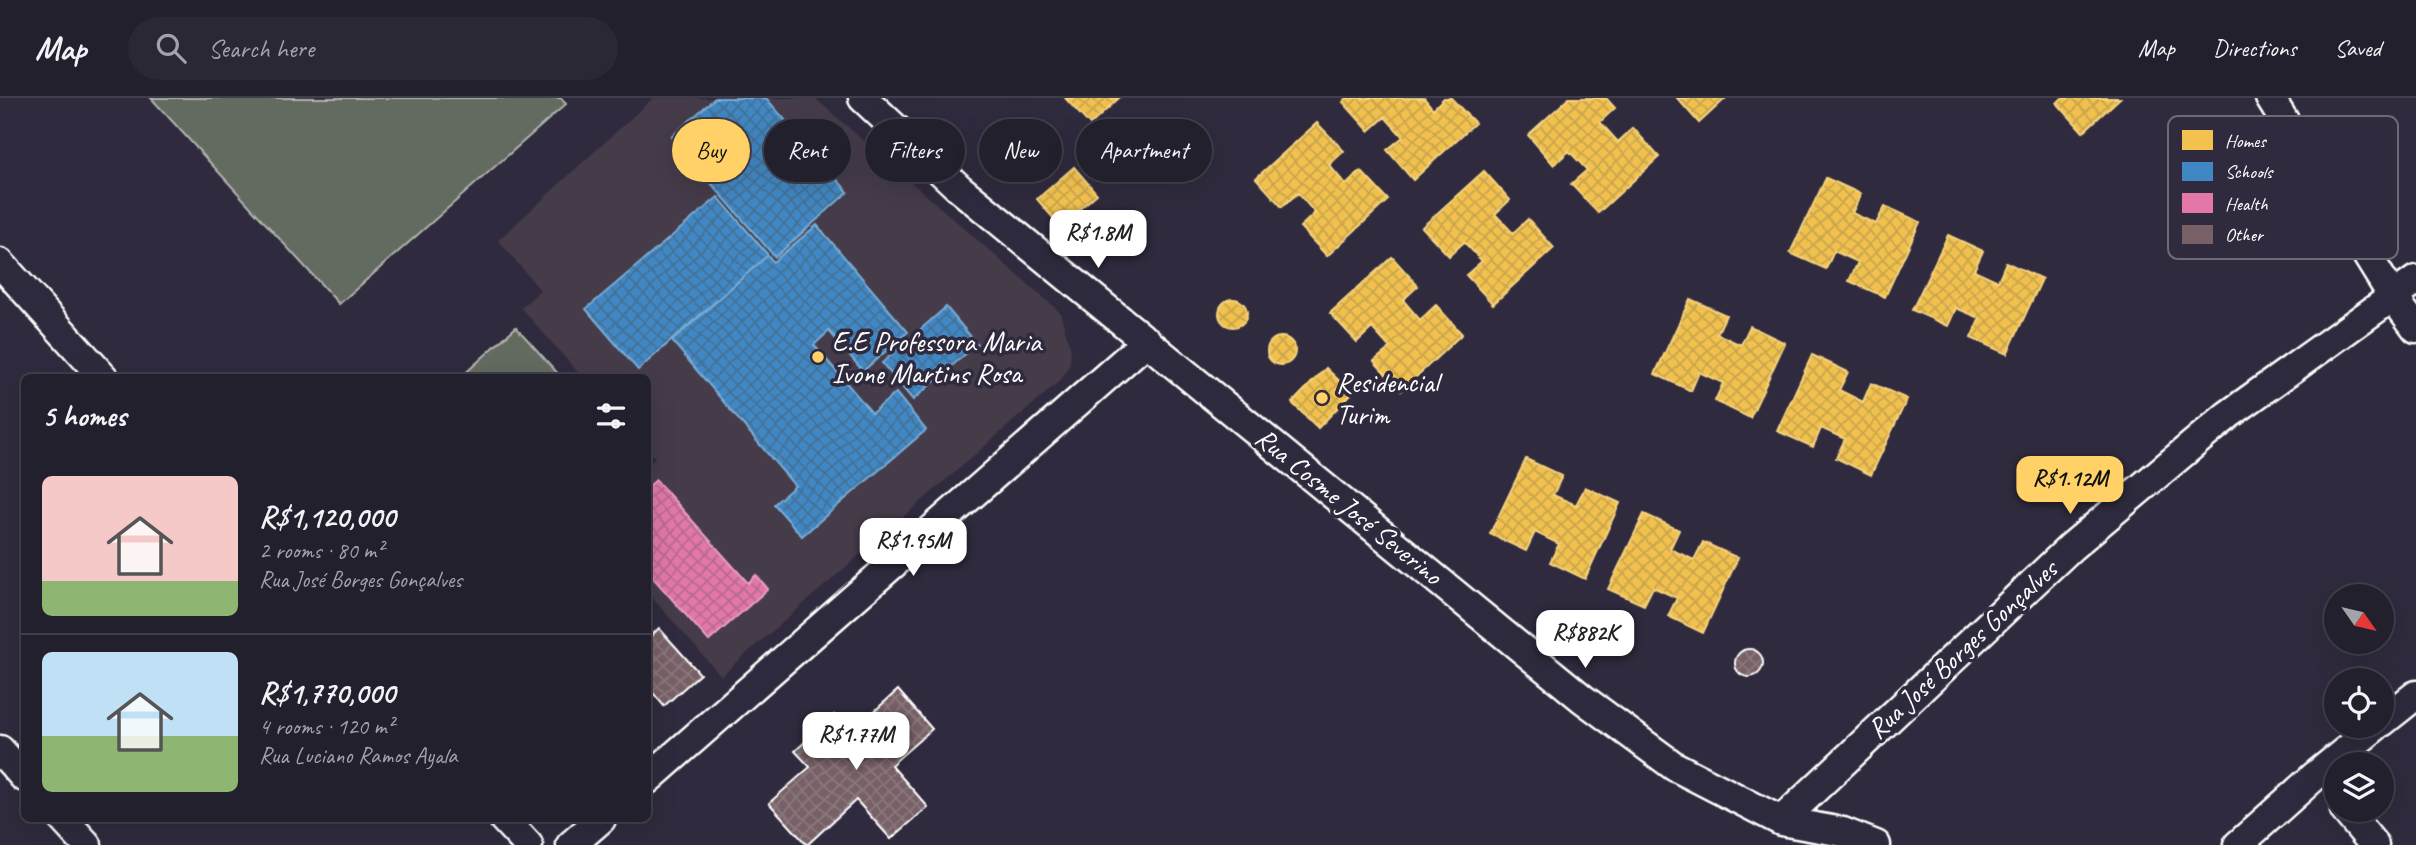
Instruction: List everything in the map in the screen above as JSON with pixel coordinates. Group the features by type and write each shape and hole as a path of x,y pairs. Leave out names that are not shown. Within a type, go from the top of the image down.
{"street":[{"name":"Rua Cosme José Severino","path":"863,98 959,188 1583,699 1674,766 1781,821 1843,832 1876,845"},
{"path":"2270,98 2281,116"},
{"path":"2369,259 2392,297 2416,328"},
{"path":"0,263 100,374"},
{"name":"Rua José Borges Gonçalves","path":"1781,821 2071,547 2228,415 2416,280"},
{"path":"651,776 1147,341"},
{"path":"2394,712 2416,695"},
{"path":"2238,845 2361,738"},
{"path":"0,750 21,774"},
{"path":"2316,775 2324,785"},
{"path":"66,822 87,845"},
{"path":"507,822 528,845"},
{"path":"571,845 598,822"},
{"path":"2355,822 2374,845"}],"shaded area":[{"name":"E.E Professora Maria Ivone Martins Rosa","path":"653,98 815,98 839,119 764,119 764,182 851,182 851,129 865,142 865,182 911,182 1060,312 1071,350 1070,364 1062,379 721,676 651,596 651,462 655,458 651,453 651,374 579,374 521,308 540,290 498,240"}],"green space":[{"path":"151,98 561,98 566,104 339,304"},
{"path":"516,327 558,374 464,374"}],"building: Homes":[{"path":"1065,98 1119,98 1096,119 1084,119"},
{"path":"1347,98 1424,98 1433,109 1444,98 1451,98 1475,123 1413,180 1387,150 1403,137 1385,117 1369,131 1343,102"},
{"path":"1569,98 1606,98 1615,108 1600,122 1618,142 1633,128 1659,157 1598,213 1571,184 1587,170 1569,151 1554,165 1528,135"},
{"path":"1677,98 1726,98 1699,123"},
{"path":"2062,98 2120,98 2083,132 2057,103"},
{"path":"1317,123 1344,151 1329,165 1346,185 1361,171 1388,200 1327,256 1300,227 1315,213 1298,193 1282,207 1256,178"},
{"path":"1074,167 1076,182 1087,182 1097,194 1060,226 1037,199 1057,182 1062,182 1062,177"},
{"path":"1484,171 1510,200 1495,214 1513,233 1528,219 1554,248 1493,304 1466,275 1482,261 1464,242 1449,256 1422,227"},
{"path":"1826,178 1861,194 1852,213 1876,224 1885,206 1920,222 1885,297 1849,281 1858,262 1834,251 1826,269 1790,253"},
{"path":"1948,235 1983,251 1974,270 1998,281 2006,262 2042,279 2007,354 1971,338 1980,318 1956,308 1948,326 1912,310"},
{"path":"1392,257 1418,286 1403,300 1420,320 1436,305 1462,334 1401,391 1374,361 1390,348 1372,328 1357,342 1330,313"},
{"path":"1233,299 1243,303 1247,313 1243,323 1233,327 1223,323 1219,313 1223,303"},
{"path":"1690,299 1726,315 1717,334 1741,345 1750,326 1785,343 1750,418 1715,401 1723,383 1699,372 1691,391 1655,374"},
{"path":"1281,337 1291,341 1295,351 1291,361 1281,365 1271,361 1267,351 1271,341"},
{"path":"1812,355 1848,372 1839,390 1863,402 1871,383 1907,399 1871,475 1836,458 1845,439 1821,428 1813,447 1777,431"},
{"name":"Residencial Turim","path":"1326,368 1352,393 1318,428 1292,403"},
{"path":"1526,459 1562,476 1553,495 1576,505 1585,487 1620,503 1585,579 1550,562 1559,544 1535,532 1526,551 1490,534"},
{"path":"1644,514 1679,530 1670,549 1694,560 1703,542 1738,558 1703,633 1668,616 1677,598 1653,587 1644,605 1608,589"}],"building: Schools":[{"path":"715,98 766,98 784,119 764,119 764,182 839,182 848,192 775,257 710,182 750,182 750,119 691,119"},
{"path":"718,197 768,255 638,370 586,309"},
{"path":"817,225 908,332 863,371 829,331 814,345 872,413 896,393 926,430 802,536 774,504 795,486 672,341 768,255 773,262"},
{"path":"946,307 977,344 913,400 882,363"}],"building: Health":[{"path":"656,480 748,583 756,575 768,589 709,641 651,575 651,484"}],"building: Other":[{"path":"659,628 700,674 664,706 651,691 651,636"},
{"path":"1749,649 1759,653 1763,663 1759,673 1749,677 1739,673 1735,663 1739,653"},
{"path":"898,690 932,729 891,765 928,807 891,839 856,800 807,845 769,803 810,767 795,751 834,715 850,733"}],"place":[{"name":"E.E Professora Maria Ivone Martins Rosa","path":"818,357"},
{"name":"Residencial Turim","path":"1322,398"}]}
